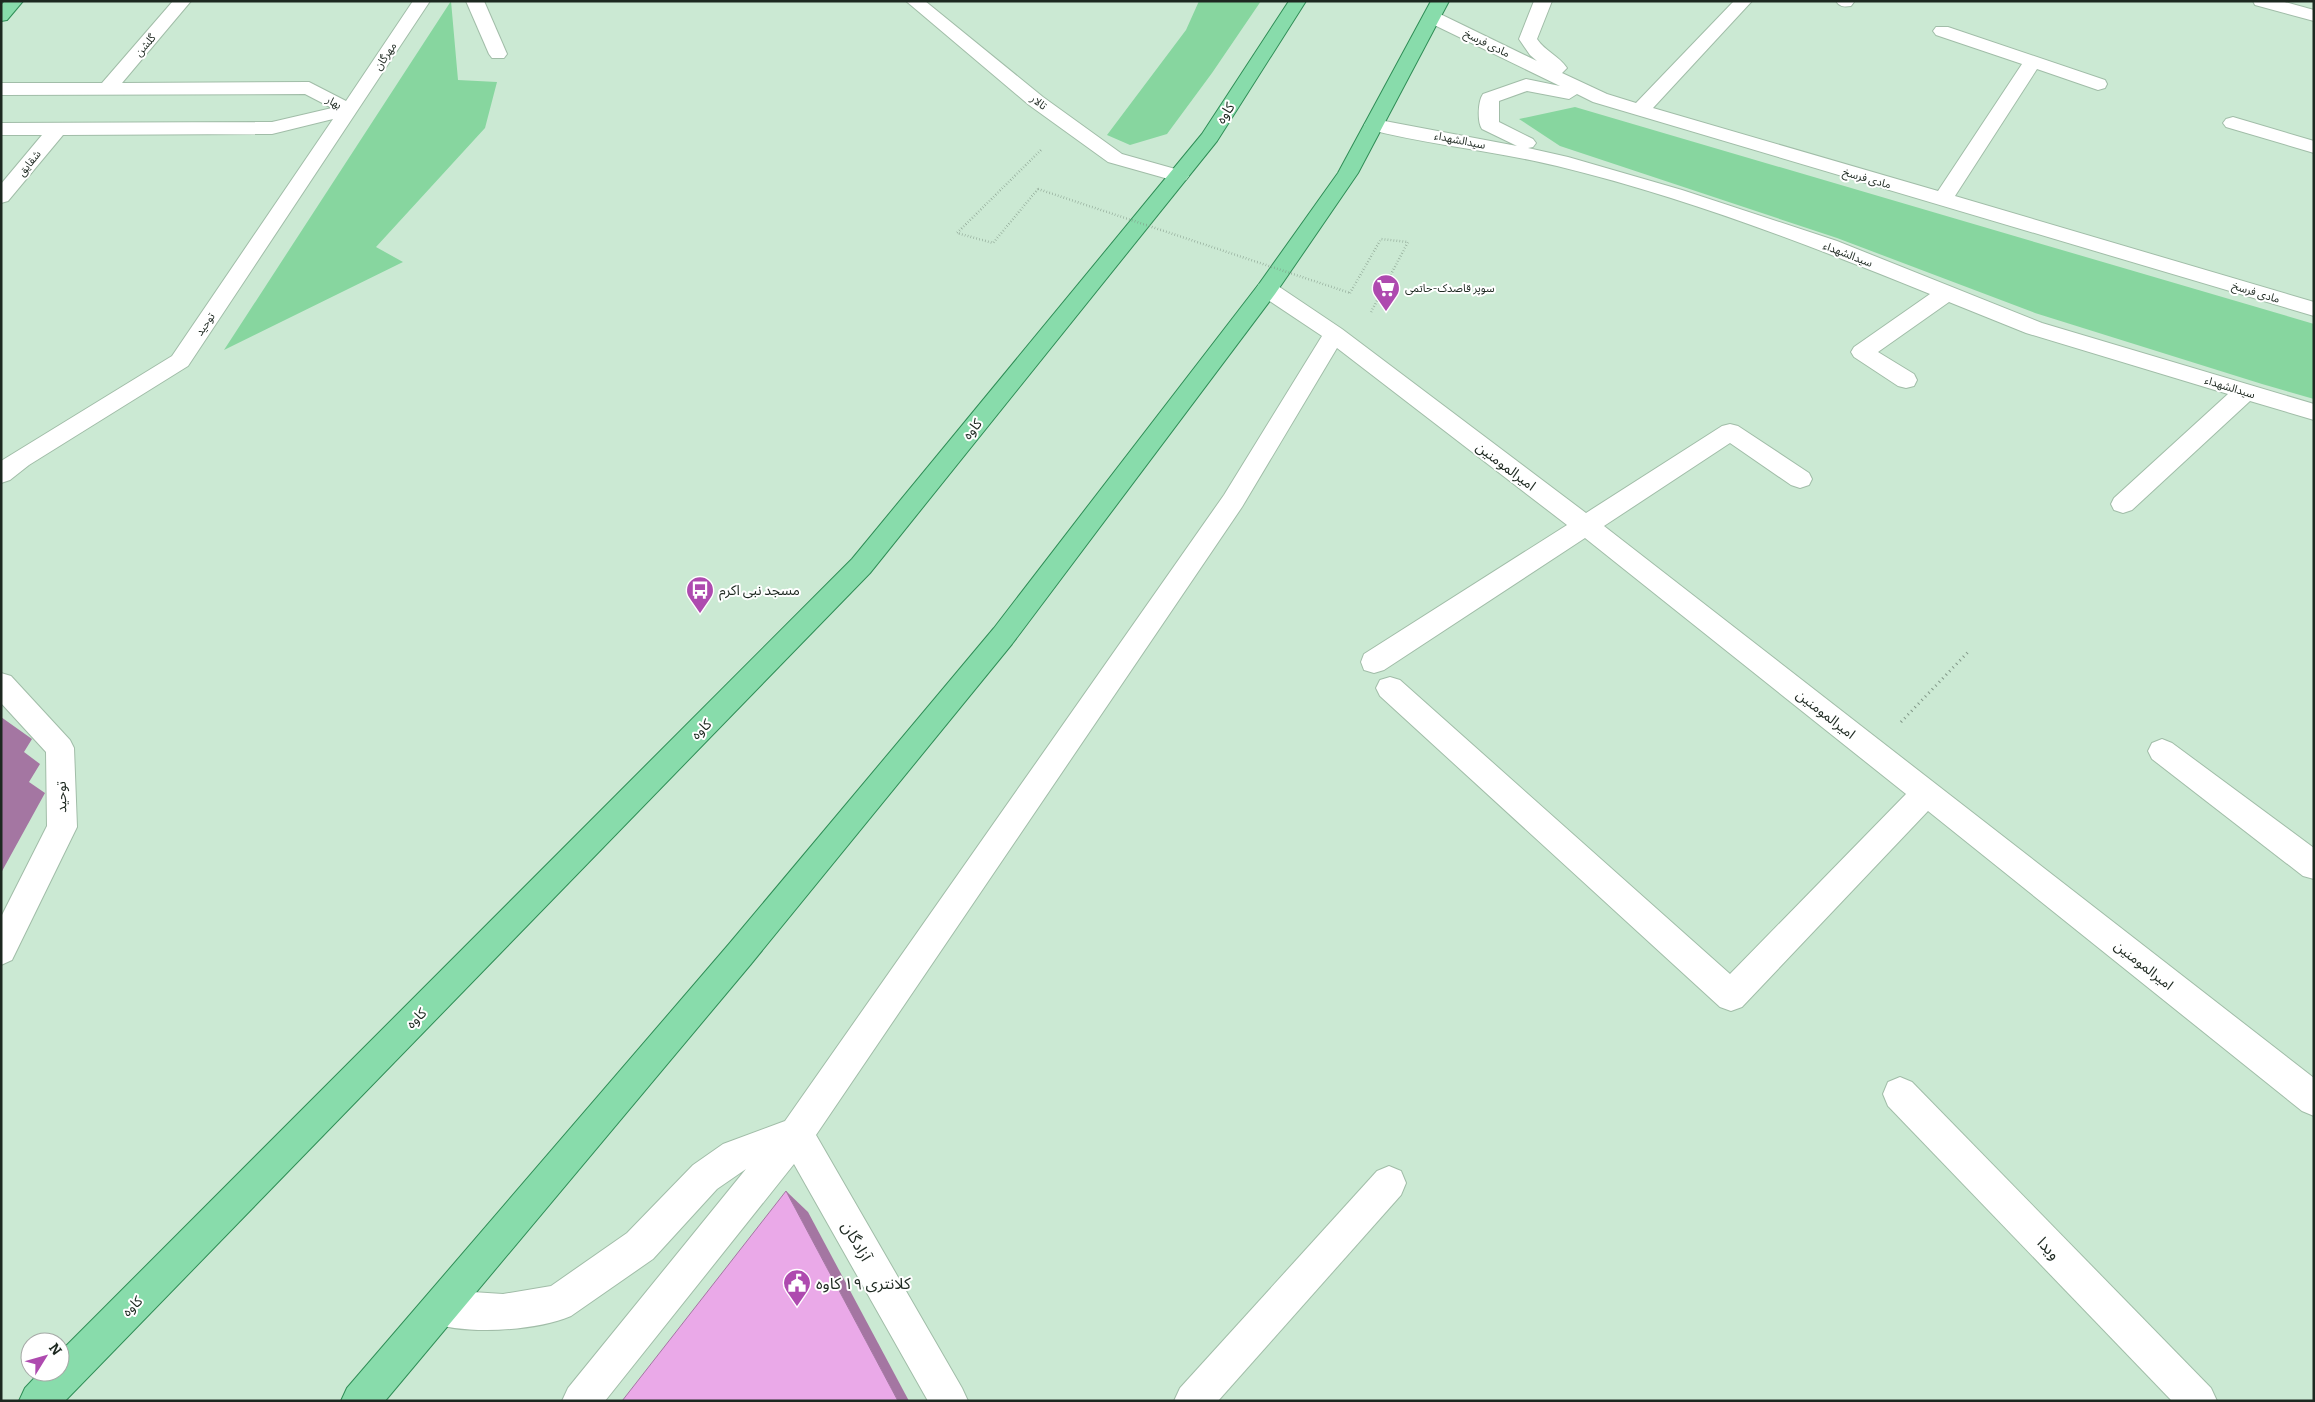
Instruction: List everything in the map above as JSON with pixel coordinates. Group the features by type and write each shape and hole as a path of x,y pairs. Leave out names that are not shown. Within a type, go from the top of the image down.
{"main road":[{"path":"1,16 15,1"},
{"name":"کاوه","path":"38,1401 862,566 1210,137 1298,1"},
{"path":"360,1401 740,954 1003,636 1268,289 1348,173 1436,9"}],"street":[{"name":"گلشن","path":"107,89 183,1"},
{"name":"مهرگان","path":"348,110 422,1"},
{"path":"475,1 498,54"},
{"name":"تالار","path":"914,1 1036,101 1115,158 1179,176"},
{"path":"1543,1 1528,39 1536,51 1549,63 1600,98"},
{"path":"1642,109 1744,1"},
{"path":"2261,1 2314,16"},
{"name":"مادی فرسخ","path":"1436,9 1600,98 1642,109 1864,177 2311,302"},
{"path":"1942,31 2098,84"},
{"path":"1943,199 2033,62"},
{"path":"1561,161 1489,125 1490,98 1526,85 1600,98"},
{"name":"بهار","path":"1,89 309,88 348,110"},
{"name":"بهار","path":"1,129 272,128 348,110"},
{"name":"توحید","path":"1,474 21,458 180,361 348,110"},
{"path":"2233,123 2314,147"},
{"name":"سیدالشهداء","path":"1374,125 1464,140 1561,161 1676,194 1821,243 2034,328 2314,412"},
{"name":"شقایق","path":"1,197 58,128"},
{"name":"امیرالمومنین","path":"1268,289 1343,341 1584,525 2314,1099"},
{"path":"1906,380 1862,352 1946,293"},
{"path":"581,1401 796,1134 1343,341"},
{"path":"2123,504 2245,392"},
{"path":"1374,662 1730,432 1800,479"},
{"name":"توحید","path":"1,684 60,748 62,827 1,950"},
{"path":"1390,688 1731,996 1926,793"},
{"path":"2162,751 2314,866"},
{"name":"ویدا","path":"1900,1094 2198,1401"},
{"path":"441,1308 503,1312 558,1304 640,1246 705,1177 735,1156 796,1134"},
{"name":"آزادگان","path":"796,1134 949,1401"},
{"path":"1193,1401 1390,1183"}],"path":[{"path":"1068,124 957,233 993,243 1038,189 1350,293 1381,239 1408,242 1343,341"},
{"path":"1873,752 1969,651"}],"green space":[{"path":"451,1 458,80 497,82 485,128 376,247 403,262 224,350"},
{"path":"1199,1 1261,1 1212,73 1167,134 1130,145 1107,135 1186,30"},
{"path":"1575,107 2314,324 2314,399 2035,313 1837,238 1560,146 1519,119"}],"building":[{"name":"کلانتری ۱۹ کاوه","path":"786,1191 898,1401 622,1401"}],"place":[{"name":"سوپر قاصدک-حاتمی","path":"1386,312"},
{"name":"مسجد نبی اکرم","path":"700,614"},
{"name":"کلانتری ۱۹ کاوه","path":"797,1307"}]}
